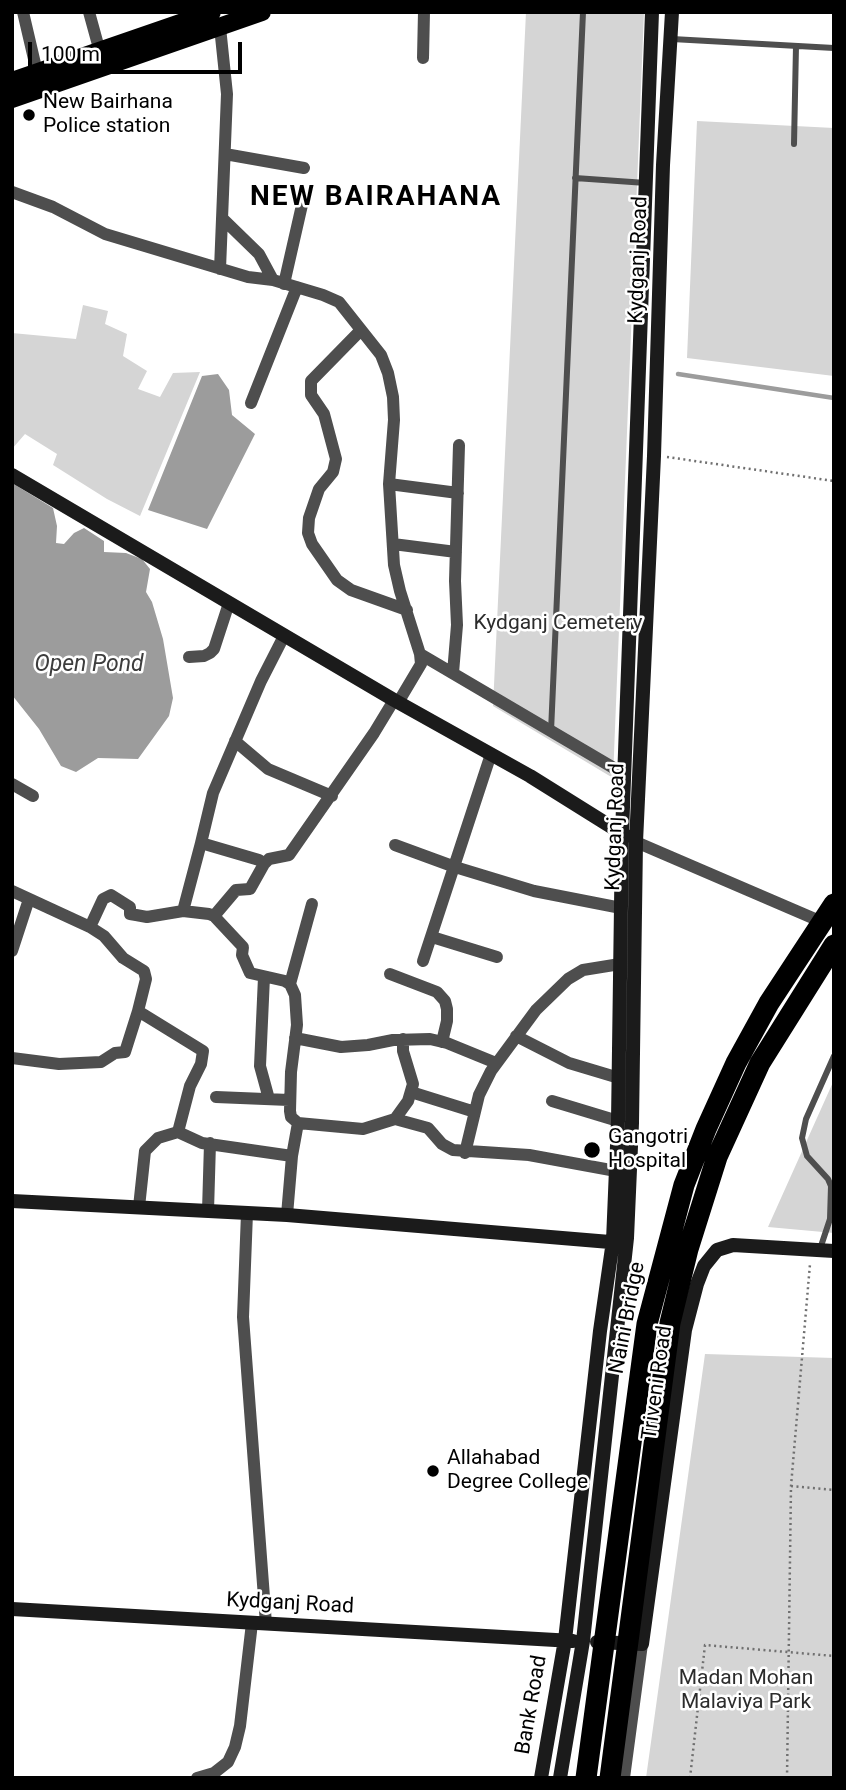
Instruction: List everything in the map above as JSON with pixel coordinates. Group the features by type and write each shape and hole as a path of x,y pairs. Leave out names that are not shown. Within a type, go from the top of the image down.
{"highway":[{"name":"Naini Bridge","path":"586,1778 647,1324 684,1185 736,1063 769,1003 829,916"},
{"name":"Naini Bridge","path":"610,1778 670,1324 688,1249 717,1157 760,1063 834,945"}],"main road":[{"path":"12,81 100,52 216,19 262,12"},
{"name":"Kydganj Road","path":"565,1640 600,1331 620,1242 616,1171 622,834 652,12"},
{"name":"Kydganj Road","path":"583,1641 632,1123 636,842 671,12"},
{"path":"12,99 216,19"},
{"path":"12,475 284,636 491,754 636,842"},
{"path":"12,1201 286,1215 620,1242"},
{"name":"Triveni Road","path":"642,1644 685,1329 704,1266 717,1250 733,1245 822,1251"},
{"name":"Kydganj Road","path":"12,1609 642,1644"},
{"name":"Bank Road","path":"541,1778 565,1640"},
{"name":"Bank Road","path":"560,1778 583,1641"}],"street":[{"path":"23,12 37,72"},
{"path":"89,12 100,52"},
{"path":"423,58 424,12"},
{"path":"216,19 227,94 220,269"},
{"path":"225,154 304,168"},
{"path":"12,192 53,207 105,234 248,277 285,284 339,302 381,355 388,373 394,420 389,484 394,565 419,663 332,796 289,856 269,859 250,889 236,890 214,916"},
{"path":"251,403 285,284 302,205"},
{"path":"222,218 285,284"},
{"path":"361,330 311,381 311,395 324,414 336,458 333,472 319,489 309,518 308,533 312,544 337,580 351,590 407,610"},
{"path":"453,673 457,625 459,445"},
{"path":"389,484 458,493"},
{"path":"393,544 456,552"},
{"path":"189,657 204,656 214,649 229,603"},
{"path":"183,911 213,793 284,636"},
{"path":"419,663 453,673 624,774"},
{"path":"235,741 268,769 332,796"},
{"path":"424,961 491,754"},
{"path":"12,784 33,796"},
{"path":"636,842 829,916"},
{"path":"201,843 259,860 264,864"},
{"path":"395,845 534,891 621,908"},
{"path":"12,891 104,936 122,958 144,971 146,979 125,1052 115,1053 101,1062 59,1064 12,1058"},
{"path":"90,927 103,899 111,895 130,907 131,914 147,917 183,911 214,916 243,947 246,970 290,984 295,995 295,1038 289,1100 291,1117 298,1123 363,1129 395,1119 428,1128 447,1148 465,1153 529,1155 616,1171"},
{"path":"12,951 29,899"},
{"path":"290,984 312,904"},
{"path":"432,937 496,957"},
{"path":"465,1153 479,1095 496,1062 536,1010 568,979 583,970 620,964"},
{"path":"390,974 436,992 445,1001 447,1021 442,1042"},
{"path":"264,977 260,1066 268,1099"},
{"path":"138,1011 203,1051 178,1132"},
{"path":"516,1036 569,1063 618,1078"},
{"path":"295,1038 341,1047 403,1039 430,1039 496,1062"},
{"path":"395,1119 408,1101 413,1084 403,1051 403,1039"},
{"path":"411,1092 475,1112"},
{"path":"216,1097 289,1100"},
{"path":"552,1101 618,1121"},
{"path":"286,1215 298,1123"},
{"path":"139,1207 145,1151 158,1138 168,1133 178,1132 202,1143 292,1156"},
{"path":"208,1211 210,1143"},
{"path":"197,1778 214,1773 228,1762 235,1747 259,1623 243,1317 247,1213"},
{"path":"624,1778 642,1644"}],"lane":[{"path":"551,731 583,12"},
{"path":"670,38 834,48"},
{"path":"794,144 796,46"},
{"path":"575,178 646,183"},
{"path":"822,1251 830,1219 831,1186 807,1156 802,1138 806,1119 834,1056"}],"path":[{"path":"654,456 834,481"},
{"path":"787,1778 791,1486 822,1251"},
{"path":"791,1486 834,1490"},
{"path":"690,1778 705,1645 834,1656"}],"green space":[{"name":"Kydganj Cemetery","path":"526,12 644,12 613,778 493,706"},
{"path":"697,121 834,128 834,376 687,358"},
{"path":"83,305 108,311 105,324 127,334 123,356 147,371 138,389 160,397 173,373 200,372 140,516 53,465 57,454 25,434 12,449 12,333 76,339"},
{"path":"834,1080 834,1233 768,1227"},
{"name":"Madan Mohan Malaviya Park","path":"705,1354 834,1358 834,1778 646,1778"}],"water":[{"path":"218,374 229,390 232,415 255,434 207,529 148,510 202,376"},
{"name":"Open Pond","path":"12,483 53,508 57,526 56,543 64,544 74,533 84,528 104,541 104,552 126,553 142,559 150,569 146,592 152,602 163,639 173,698 169,716 138,759 98,758 76,772 61,766 39,729 12,695"}],"waterway":[{"path":"678,374 834,398"}],"place":[{"name":"New Bairhana Police station","path":"29,115"},
{"name":"Gangotri Hospital","path":"592,1150"},
{"name":"Allahabad Degree College","path":"433,1471"}],"district":[{"name":"NEW BAIRAHANA","path":"376,198"}]}
